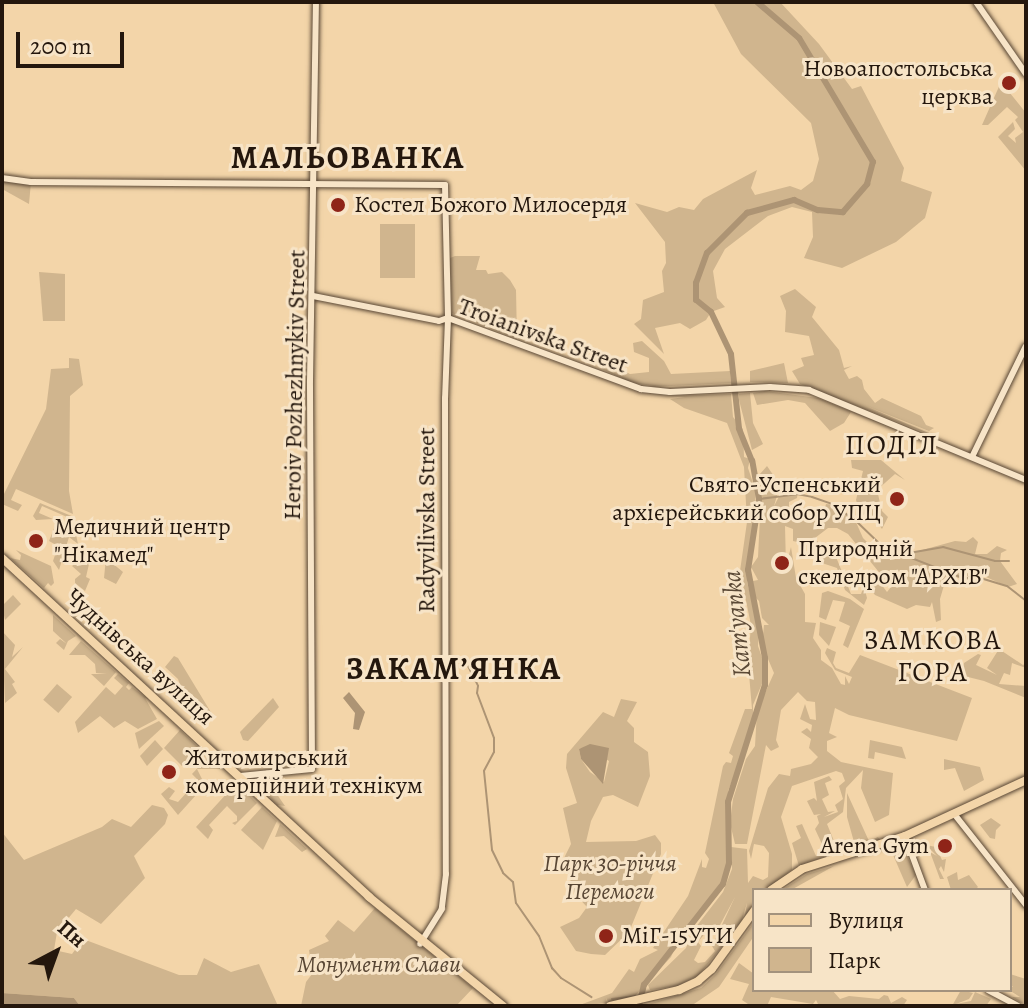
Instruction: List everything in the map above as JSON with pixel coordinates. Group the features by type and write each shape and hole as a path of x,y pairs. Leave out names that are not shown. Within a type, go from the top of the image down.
{"main road":[{"name":"Чуднівська вулиця","path":"2,560 421,943 501,1006"},
{"name":"Чуднівська вулиця","path":"2,560 421,943"},
{"path":"776,888 806,870 906,837 1026,781"},
{"path":"610,1006 663,995 703,977 752,916"}],"street":[{"name":"Heroiv Pozhezhnykiv Street","path":"267,774 312,769 316,2"},
{"path":"976,2 1026,74"},
{"path":"6,179 315,184"},
{"name":"Radyvilivska Street","path":"315,184 445,185 448,318 445,398 446,874 442,909 421,943"},
{"name":"Troianivska Street","path":"313,296 439,321 448,318 631,387 667,392 795,388 829,397 972,457"},
{"path":"1026,346 972,457 1026,480"},
{"path":"240,776 267,774"},
{"path":"257,792 258,782 267,774"},
{"path":"956,816 1007,888"},
{"path":"906,837 924,888"},
{"path":"1012,895 1026,905"},
{"path":"992,992 1018,1006"}],"green space":[{"path":"713,2 780,2 819,44 852,89 861,86 904,168 901,181 932,192 925,218 896,242 842,268 804,258 813,237 812,212 792,207 768,216 725,249 713,271 717,298 725,307 711,312 706,320 690,329 680,323 655,328 664,354 634,324 641,319 643,300 664,292 662,271 666,263 665,242 635,203 667,212 679,207 694,210 703,199 757,170 751,188 755,195 790,186 801,190 813,181 819,159 811,123 741,54"},
{"path":"1001,82 1026,113 1026,171 998,137 1013,122 1015,129 1008,136 1016,143 1015,138 1023,132 1015,120 1018,117 1007,107 988,125 982,125"},
{"path":"2,178 31,182 29,204 2,189"},
{"path":"380,224 415,224 415,278 380,278"},
{"path":"480,256 476,270 486,270 488,274 502,272 510,280 516,290 517,339 452,313 450,258"},
{"path":"39,272 65,274 65,321 43,321"},
{"path":"795,289 816,307 812,317 839,350 844,368 852,366 844,370 849,379 857,376 862,380 864,389 875,403 882,398 921,416 926,425 934,428 929,431 866,406 947,441 800,384 792,371 804,366 801,358 814,355 809,336 785,332 786,311 780,296"},
{"path":"642,341 664,361 671,374 730,371 731,383 651,387 654,386 632,383 602,369 601,365 610,364 630,374 649,372 649,358 634,352 633,343"},
{"path":"69,358 79,359 83,385 70,396 69,491 73,514 16,489 11,500 22,505 18,511 2,504 2,498 46,409 51,369 69,368"},
{"path":"784,363 788,383 750,382 750,371"},
{"path":"765,391 818,398 925,441 851,412 844,423 830,431 805,403 788,400 757,405 753,393"},
{"path":"750,393 753,423 763,444 752,450 739,400 739,394"},
{"path":"731,394 733,417 743,429 744,457 750,459 748,468 756,492 747,582 759,627 758,646 767,672 753,705 753,728 728,791 730,844 725,876 678,941 671,957 635,996 608,1002 606,998 607,1003 577,1006 612,993 629,969 634,972 640,959 658,950 653,948 688,896 702,859 702,867 706,868 709,859 705,853 723,766 726,762 731,763 733,756 729,753 745,709 752,709 748,662 751,625 740,571 747,522 744,467 727,423 684,408 670,399 685,397 670,396"},
{"path":"851,460 881,460 905,480 895,474 877,490 882,511 888,517 882,529 869,511 863,515 859,509 856,500 863,471 852,468"},
{"path":"767,466 780,485 774,506 782,491 791,493 795,487 798,490 797,498 789,502 789,507 784,511 791,520 797,514 805,519 823,515 826,504 846,506 844,513 855,520 863,538 878,553 893,558 955,541 966,542 973,537 978,542 975,554 987,554 997,546 1007,550 1001,553 1000,561 1017,584 1008,587 984,576 977,576 974,582 947,575 940,599 941,620 936,622 932,602 930,607 916,605 907,609 875,595 869,587 872,582 881,584 887,592 891,587 848,534 837,528 828,528 815,538 821,546 834,552 851,594 861,594 864,586 867,598 864,605 845,590 837,568 819,562 811,545 793,541 793,529 785,526 786,566 791,547 796,578 805,594 805,622 816,623 813,638 821,650 821,660 832,668 841,684 845,685 845,676 849,684 852,677 835,670 825,653 827,648 836,652 833,663 836,668 849,673 860,655 972,698 957,741 849,715 835,708 829,733 837,737 827,741 827,751 841,762 893,773 889,815 875,822 861,788 863,770 846,788 843,812 827,824 839,853 827,855 815,829 819,823 817,816 821,814 814,815 807,801 814,798 817,801 814,782 829,776 832,780 825,783 829,795 822,799 828,812 835,811 824,817 838,812 835,805 843,799 839,786 845,781 842,773 836,771 792,786 781,817 792,854 792,870 769,888 752,888 752,907 745,916 747,903 741,923 699,975 678,986 650,990 648,985 686,948 692,932 723,892 732,869 731,847 747,849 748,883 753,876 763,880 768,877 769,853 764,846 754,844 751,859 749,851 768,788 779,774 790,776 791,769 811,764 818,757 809,748 811,739 801,732 807,728 811,732 812,725 800,719 805,704 810,719 816,720 815,702 807,701 798,692 781,710 776,740 779,747 771,751 766,745 747,844 735,844 730,823 733,799 746,759 755,746 757,711 774,673 762,645 764,625 769,625 762,618 759,601 754,596 753,581 758,580 751,567 758,557 759,475","holes":["735,897 712,946 715,951 705,962 694,960 701,946 698,942 711,926 720,925"]},
{"path":"40,503 74,517 74,520 42,506 39,513 53,519 36,520 33,516"},
{"path":"57,521 71,527 74,525 78,544 69,537 59,570 53,561 58,546 49,541"},
{"path":"16,550 51,566 54,583 51,586 48,583 44,588 10,558 20,560 21,555"},
{"path":"92,551 86,577 90,579 85,591 75,583 81,574 72,566"},
{"path":"106,558 123,572 116,584 104,578"},
{"path":"828,591 850,599 864,609 848,648 843,645 850,626 839,621 845,602 833,600 826,620 819,617 822,593"},
{"path":"13,595 21,604 5,620 2,606"},
{"path":"53,615 76,636 67,644 53,631"},
{"path":"820,622 836,627 829,646 819,635"},
{"path":"2,631 15,645 12,657 23,647 5,669 15,682 12,684 17,693 5,703"},
{"path":"60,639 67,644 64,650 56,643"},
{"path":"81,641 116,672 104,686 91,674 107,674 96,673 95,664 85,655 69,655"},
{"path":"999,649 1023,665 1026,663 1026,668 1012,663 1010,675 1004,673 999,684 1026,686 1026,698 984,681 968,677 966,682 961,677 964,663 978,654 981,655 976,665 997,675 987,668"},
{"path":"174,656 215,719 182,690 178,679 165,667"},
{"path":"118,674 129,683 126,687 129,690 132,687 145,697 123,675 151,700 145,698 157,719 138,729 125,721 114,728 100,716 78,733 75,722 106,687 115,695 123,686 114,678"},
{"path":"57,684 72,697 58,713 43,700"},
{"path":"273,698 279,707 248,741 243,740 240,732"},
{"name":"Парк 30-річчя Перемоги","path":"621,699 637,702 627,721 634,728 634,742 648,752 650,776 638,807 613,795 603,797 591,821 586,842 636,841 655,835 661,843 661,854 629,932 605,955 576,951 560,927 579,918 587,907 574,893 564,858 571,844 563,808 577,803 566,768 567,754 603,712 614,717","holes":["586,747 609,761 604,782 590,772 581,759 579,749"]},
{"path":"159,721 164,726 139,749 135,733"},
{"path":"180,730 201,750 185,767 184,762 182,766 164,748"},
{"path":"155,740 163,749 147,766 140,756"},
{"path":"870,740 902,747 906,759 875,752 874,759 868,758"},
{"path":"208,757 221,769 197,769 205,785 178,815 161,794 169,787 175,791 169,799 178,802 198,780 192,774"},
{"path":"944,759 980,767 984,780 964,791 955,768 944,770"},
{"path":"267,780 285,806 278,805 280,810 260,791 273,800 260,788"},
{"path":"240,786 257,803 235,825 232,823 237,821 237,816 227,806 209,825 213,830 208,839 196,827 230,790 238,790"},
{"path":"847,793 869,841 878,837 880,840 862,846 854,842 847,817"},
{"path":"152,805 164,808 168,815 165,824 134,856 145,878 101,924 76,909 57,932 54,950 72,954 83,939 179,975 197,975 204,958 231,972 259,964 278,1006 80,1006 74,998 2,993 2,832 24,860 102,827 112,819 131,827"},
{"path":"262,807 277,821 263,850 241,830"},
{"path":"991,818 1001,825 996,830 995,839 990,838 980,825"},
{"path":"280,824 307,849 302,852 284,836 275,837"},
{"path":"802,824 816,856 823,853 824,857 799,866 792,843 801,838 796,826"},
{"path":"902,845 916,875 907,887 890,848"},
{"path":"926,845 936,847 942,860 946,859 944,872 941,866 939,869 944,879 940,879 930,852 937,856"},
{"path":"834,866 795,888 785,888 807,874"},
{"path":"957,872 958,880 969,875 978,887 950,888 947,877"},
{"name":"Монумент Слави","path":"375,908 473,988 456,1006 301,1006 306,982 312,974 309,950 329,941 325,936 338,920 354,932"},
{"path":"752,925 752,939 719,987 691,1006 642,1006 701,988 716,974"},
{"path":"739,963 752,973 752,992 834,992 840,999 849,996 879,999 884,995 891,1003 902,997 907,1000 903,1006 819,1006 816,1000 813,1004 771,997 767,1006 751,1006 742,1000 749,984 730,979"},
{"path":"1012,975 1026,979 1026,1006 1012,997 1020,997 1012,992"},
{"path":"960,992 973,993 969,999 956,1004 971,1001 975,992 991,999 986,1006 952,1006"}],"shaded area":[{"path":"349,692 365,712 359,730 353,729 355,713 343,698"},
{"path":"590,744 609,748 603,784 581,759 579,749"},
{"path":"2,993 74,998 80,1006 2,1006"}],"waterway":[{"name":"Kam'yanka","path":"639,1006 644,985 723,884 729,863 728,802 765,685 765,658 748,570 759,499 752,461 739,428 731,354 711,312 696,300 696,283 707,253 747,213 794,200 818,210 843,212 867,184 873,162 799,38 757,2"},
{"path":"759,499 797,494 832,504 855,520 883,547 963,578 977,577 1007,586 1026,601"},
{"path":"909,553 943,547 995,561 1009,561"},
{"path":"468,666 478,686 477,693 494,738 494,752 484,771 492,850 503,873 513,882 516,903 539,936 552,968 561,978 591,997"},
{"path":"612,999 635,996"}],"place":[{"name":"Новоапостольська церква","path":"1009,83"},
{"name":"Костел Божого Милосердя","path":"338,205"},
{"name":"Свято-Успенський архієрейський собор УПЦ","path":"897,499"},
{"name":"Медичний центр \"Нікамед\"","path":"36,541"},
{"name":"Природній скеледром \"АРХІВ\"","path":"782,563"},
{"name":"Житомирський комерційний технікум","path":"169,772"},
{"name":"Arena Gym","path":"945,846"},
{"name":"МіГ-15УТИ","path":"606,936"}],"district":[{"name":"МАЛЬОВАНКА","path":"348,157"},
{"name":"ПОДІЛ","path":"892,445"},
{"name":"ЗАМКОВА ГОРА","path":"933,656"},
{"name":"ЗАКАМ’ЯНКА","path":"454,668"}]}
